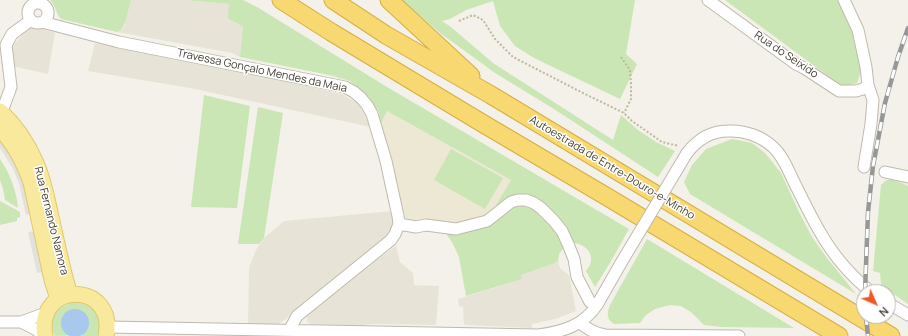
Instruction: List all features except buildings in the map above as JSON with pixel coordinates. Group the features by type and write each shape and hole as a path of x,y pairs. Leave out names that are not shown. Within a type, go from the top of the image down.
{"highway":[{"name":"Autoestrada de Entre-Douro-e-Minho","path":"333,0 386,35 491,95 891,336"},
{"path":"389,0 491,95"},
{"path":"283,2 482,124 611,198 839,336"}],"main road":[{"name":"Rua Fernando Namora","path":"0,111 13,124 23,138 36,162 42,178 64,277 64,297"},
{"name":"Rua Fernando Namora","path":"0,129 18,152 31,182 52,280 64,297"},
{"path":"44,336 44,321 49,308 64,297 79,294 97,302 103,309 107,318 107,332"}],"street":[{"name":"Rua do Seixido","path":"708,0 796,64 839,91 856,91 863,89 868,85"},
{"path":"844,0 858,30 866,67 868,85 873,100 871,124 864,166"},
{"path":"0,111 4,106 11,87 6,45 12,34 31,20 28,14 32,5 38,3 44,5 48,11 47,17 42,22"},
{"name":"Travessa Gonçalo Mendes da Maia","path":"31,20 36,23 42,22 119,42 345,87 361,98 372,114 386,161 399,224"},
{"path":"107,332 289,331 538,335 566,330 580,323 597,305 692,147 710,134 737,130 762,139 773,147 785,163 829,247 849,273 862,284"},
{"path":"885,172 908,177"},
{"path":"289,331 297,316 391,240 399,224 416,227 426,226 456,229 487,221 511,202 518,200 526,200 534,203 554,220 562,230 574,259 577,277 590,302 597,305"},
{"path":"896,308 908,315"},
{"path":"0,322 21,322 46,313"},
{"path":"21,322 35,329 44,336"},
{"path":"580,323 589,330 604,335 739,336"}],"path":[{"path":"459,21 473,14 484,20 495,39 513,57 624,113 632,121 662,142 682,146 687,153"},
{"path":"621,57 630,70 631,84 631,99 624,113"}],"shaded area":[{"path":"131,0 184,0 229,4 243,27 240,57 232,53 117,32 123,29"},
{"path":"32,26 55,33 48,74 12,66 10,46 18,40 28,27"},
{"path":"95,43 215,68 267,77 342,94 357,103 371,127 190,88 88,71"},
{"path":"387,111 511,180 487,220 462,226 429,224 406,219 380,125"},
{"path":"0,136 18,164 33,213 26,215 19,183 13,169 0,148"},
{"path":"393,211 395,223 389,234 278,325 248,324 249,268 256,250 264,238 284,221"},
{"path":"36,231 44,272 37,273 28,232"},
{"path":"396,246 400,262 413,273 414,285 439,286 436,325 371,324 352,326 311,324 307,322 307,315 360,272"},
{"path":"558,261 561,269 569,275 576,311 555,319 532,324 532,328 464,324 463,307 459,306 458,299 522,279 521,275"}],"green space":[{"path":"50,0 131,0 126,20 122,29 117,32 61,19"},
{"path":"184,0 243,0 257,7 387,87 629,229 595,287 586,271 591,261 590,253 581,245 572,243 524,196 487,220 511,180 387,111 380,125 379,112 369,97 350,81 329,75 240,57 243,27 228,18 229,4"},
{"path":"402,0 635,0 626,54 637,64 620,99 534,58 515,46 500,26 493,1 466,10 450,19 442,21 493,63 613,140 621,115 638,130 656,142 675,151 658,177 554,109 495,73 440,33"},
{"path":"725,0 839,0 857,47 860,74 857,83 846,85 832,79"},
{"path":"204,95 250,106 237,208 191,207"},
{"path":"258,107 283,113 264,238 259,244 238,244"},
{"path":"732,139 752,143 765,153 781,173 812,237 856,294 690,194 684,182 692,165 706,149"},
{"path":"451,149 503,178 485,209 434,180"},
{"path":"0,159 12,182 18,208 5,200 0,180"},
{"path":"890,179 908,186 908,304 896,296 896,284 881,284 880,273 873,271 881,185"},
{"path":"0,201 20,212 20,217 17,218 17,221 0,225"},
{"path":"525,203 542,212 566,245 559,254 558,261 521,275 522,279 466,296 459,257 445,232 512,205"},
{"path":"647,239 794,328 722,327 704,325 691,312 681,306 670,305 655,309 646,315 640,323 614,324 608,318 610,305"},
{"path":"74,302 86,305 96,312 100,323 97,336 55,336 52,324 55,314 58,310"}],"water":[{"path":"75,309 85,313 89,323 85,333 75,337 65,333 61,323 65,313"}],"railway":[{"path":"865,284 868,212 873,166 885,103 908,28"},
{"path":"867,324 868,336"}]}
